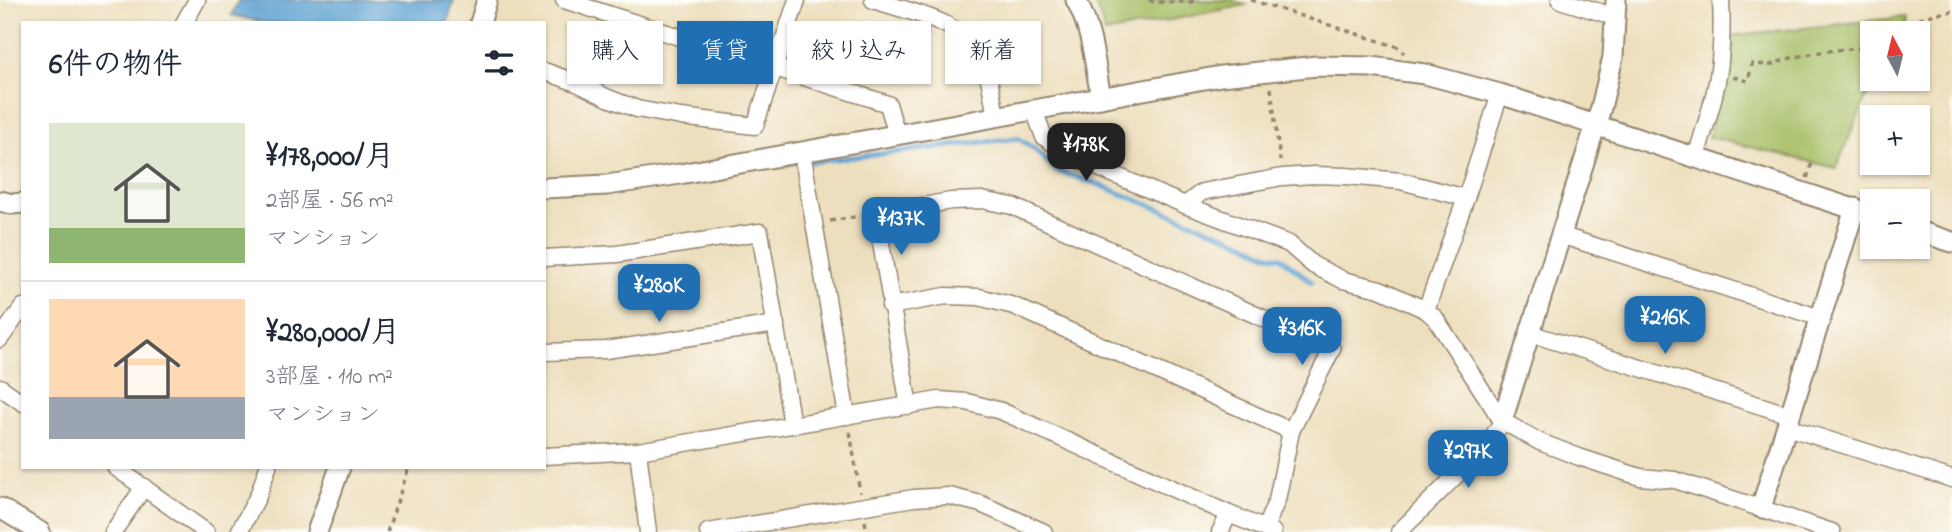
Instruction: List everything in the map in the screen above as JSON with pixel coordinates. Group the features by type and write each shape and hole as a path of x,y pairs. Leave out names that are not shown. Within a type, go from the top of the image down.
{"street":[{"path":"185,21 197,0"},
{"path":"481,21 487,0"},
{"path":"564,0 888,104 897,135"},
{"path":"546,72 637,109 755,127 797,0"},
{"path":"873,0 944,23 968,38 984,63 996,117"},
{"path":"1076,0 1089,35 1101,98"},
{"path":"1399,532 1490,442 1502,421 1595,125 1613,57 1616,9 1560,0"},
{"path":"1696,157 1720,63 1721,0"},
{"path":"546,188 607,185 1221,76 1317,65 1371,67 1425,74 1500,94 1860,210"},
{"path":"1426,310 1500,94"},
{"path":"1034,110 1044,137 1073,157 1185,205 1289,244 1313,265 1343,280 1380,289 1426,310 1436,319 1502,421 1539,442 1640,477 1675,480 1832,532"},
{"path":"802,152 847,416"},
{"path":"1185,205 1202,192 1282,177 1346,176 1401,181 1466,198"},
{"path":"546,456 638,451 909,406 939,400 967,402 1001,411 1269,530 1291,431 1332,349 1012,206 982,200 951,201 876,214 909,406"},
{"path":"0,201 21,203"},
{"path":"1761,508 1821,318 1860,221"},
{"path":"546,258 617,254 760,232 792,425"},
{"path":"1930,234 1952,242"},
{"path":"1560,235 1821,318"},
{"path":"890,306 946,296 979,297 1014,306 1291,431"},
{"path":"0,339 21,310"},
{"path":"546,352 606,350 776,324"},
{"path":"1529,333 1952,479"},
{"path":"0,387 21,402"},
{"path":"638,451 648,532"},
{"path":"118,469 206,532"},
{"path":"239,532 258,496 267,469"},
{"path":"317,532 339,469"},
{"path":"113,532 144,487"},
{"path":"708,532 914,498 949,496 981,504 1044,532"},
{"path":"0,508 40,532"},
{"path":"1220,532 1229,514"}],"path":[{"path":"1149,0 1196,0"},
{"path":"1251,0 1398,47"},
{"path":"1279,9 1281,0"},
{"path":"1910,21 1952,11"},
{"path":"1752,64 1771,65 1805,55 1860,48"},
{"path":"1269,70 1282,177"},
{"path":"813,223 876,214"},
{"path":"847,416 867,532"},
{"path":"387,532 409,469"}],"green space":[{"path":"1093,0 1232,0 1246,5 1105,33"},
{"path":"1905,17 1904,21 1868,21"},
{"path":"1860,22 1860,91 1869,91 1863,105 1860,105 1860,112 1836,168 1709,137 1728,36"}],"water":[{"path":"239,0 454,0 448,21 257,21 231,15"}],"waterway":[{"path":"811,162 1018,138 1057,171 1092,182 1269,255 1280,257 1312,282"}]}
